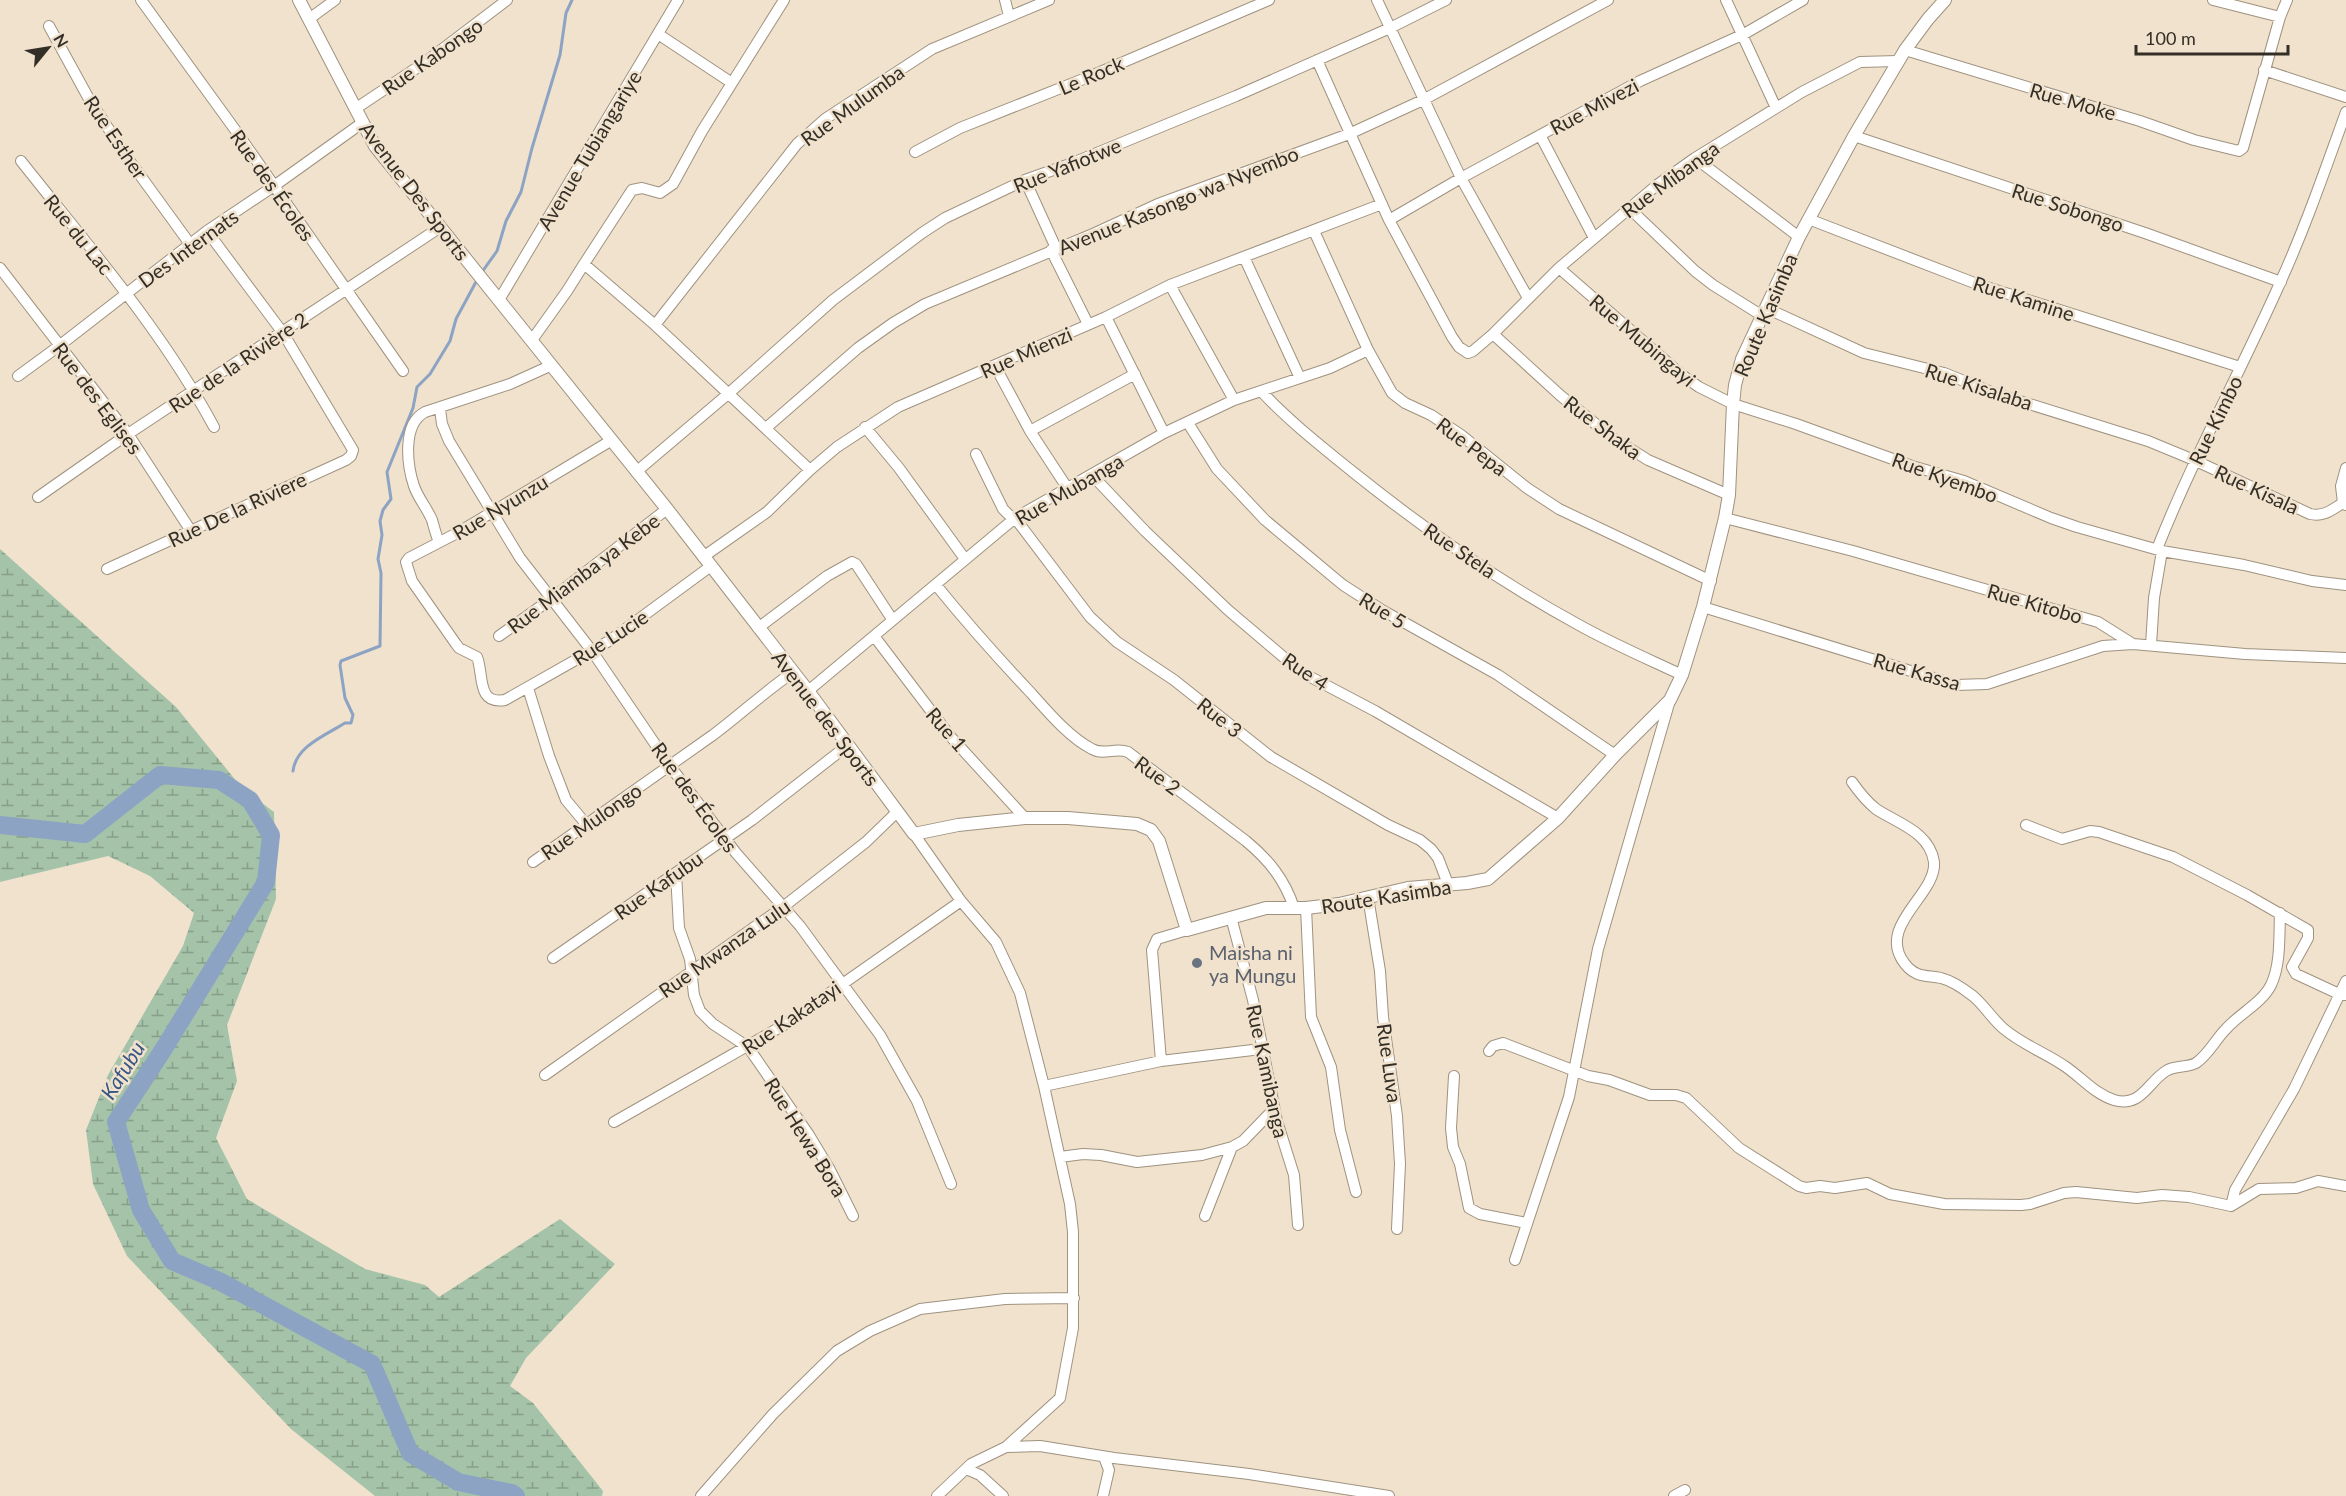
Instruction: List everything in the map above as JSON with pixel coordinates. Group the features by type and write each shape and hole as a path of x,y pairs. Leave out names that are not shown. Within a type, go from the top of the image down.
{"street":[{"name":"Rue des Écoles","path":"141,0 403,371"},
{"name":"Avenue des Sports","path":"299,0 355,109"},
{"path":"309,18 335,0"},
{"name":"Rue Kabongo","path":"355,109 423,63 507,0"},
{"name":"Avenue Tubiangariye","path":"499,300 678,0"},
{"path":"532,340 567,291 632,190 642,188 660,193 673,184 784,0"},
{"path":"1005,0 1009,16"},
{"name":"Rue Mulumba","path":"655,325 797,144 825,119 932,49 1049,0"},
{"name":"Le Rock","path":"915,153 960,128 1086,78 1269,0"},
{"path":"1377,0 1461,178 1528,298"},
{"name":"Rue Yafiotwe","path":"636,472 833,300 922,233 961,210 1025,180 1174,122 1390,28 1446,0"},
{"name":"Avenue Kasongo wa Nyembo","path":"766,428 858,348 925,304 1095,233 1158,204 1349,134 1423,100 1608,0"},
{"path":"1726,0 1744,34 1776,108"},
{"name":"Rue Mivezi","path":"1389,220 1461,178 1640,81 1744,34 1803,0"},
{"name":"Route Kasimba","path":"1515,1260 1569,1097 1598,949 1670,700 1682,675 1711,581 1729,495 1733,405 1735,385 1742,359 1799,237 1854,136 1901,56 1945,0"},
{"path":"2213,0 2280,17"},
{"path":"2287,0 2264,70 2346,97"},
{"name":"Rue Esther","path":"49,26 89,99 190,244"},
{"path":"658,34 732,83"},
{"name":"Rue Mibanga","path":"1389,220 1452,337 1468,353 1492,334 1559,268 1657,185 1695,158 1776,108 1860,62 1901,56"},
{"name":"Rue Moke","path":"1901,56 2140,121 2194,140 2242,150 2264,70"},
{"path":"1317,60 1389,220"},
{"name":"Avenue Des Sports","path":"355,109 375,146 480,277"},
{"name":"Rue Kimbo","path":"2151,645 2160,550 2194,460 2281,282 2346,112"},
{"name":"Des Internats","path":"18,376 207,231 362,123"},
{"path":"1540,135 1594,238"},
{"name":"Rue Sobongo","path":"1854,136 2145,233 2281,282"},
{"path":"1695,158 1799,237"},
{"name":"Rue du Lac","path":"21,161 126,293 195,392 214,427"},
{"path":"1025,180 1053,249 1088,324"},
{"name":"Rue Mienzi","path":"707,562 767,512 810,470 865,427 898,407 1106,317 1170,285 1382,204"},
{"name":"Rue Kisalaba","path":"1629,208 1704,278 1763,311 1864,353 1944,373 1994,393 2111,428 2194,460"},
{"name":"Rue Kamine","path":"1810,220 1988,288 2240,367"},
{"name":"Rue de la Rivière 2","path":"38,497 128,434 195,392 439,228"},
{"path":"207,231 283,333"},
{"name":"Rue Pepa","path":"1314,231 1368,350 1392,393 1461,435 1527,488 1559,509 1711,581"},
{"path":"1244,257 1300,378"},
{"path":"584,264 655,325 810,470"},
{"name":"Rue des Eglises","path":"0,268 128,434 190,531"},
{"name":"Rue Mubingayi","path":"1559,268 1682,375 1733,405"},
{"name":"Avenue des Sports","path":"480,277 612,440 848,745 961,901 996,942 1020,993 1044,1086 1070,1204 1074,1298 1073,1328 1060,1398 1006,1447"},
{"path":"1170,285 1234,400"},
{"path":"1106,317 1164,433"},
{"name":"Rue De la Riviere","path":"107,569 351,456 353,450 349,440 283,333"},
{"name":"Rue Shaka","path":"1492,334 1561,396 1613,438 1648,460 1729,495"},
{"name":"Rue Mubanga","path":"808,692 892,619 1015,518 1164,433 1234,400 1330,368 1368,350"},
{"path":"439,542 432,521 414,487 409,434 418,416 510,384 552,365"},
{"path":"995,366 1030,431 1068,489"},
{"path":"1030,431 1134,374"},
{"name":"Rue Stela","path":"1262,391 1299,428 1373,488 1457,550 1580,625 1682,675"},
{"name":"Rue Kyembo","path":"1733,405 1796,424 1912,466 1964,481 2051,518 2160,550"},
{"name":"Rue des Écoles","path":"440,409 442,424 449,441 520,558 592,651 670,766 725,838 843,982 880,1035 917,1101 951,1184"},
{"name":"Rue 5","path":"1188,423 1217,469 1265,520 1343,585 1382,610 1498,675 1615,755"},
{"path":"865,427 899,468 965,559"},
{"name":"Rue Nyunzu","path":"505,700 490,699 482,685 481,666 475,654 459,648 412,580 406,562 409,558 492,513 612,440"},
{"name":"Rue 3","path":"976,454 1003,509 1015,518 1090,617 1117,642 1174,680 1271,757 1388,825 1420,840 1438,858 1448,884"},
{"name":"Rue Kisala","path":"2194,460 2289,506 2320,516 2345,503"},
{"path":"2345,503 2341,486 2346,468"},
{"name":"Rue 4","path":"1092,475 1145,531 1228,610 1301,672 1375,711 1558,818"},
{"name":"Rue Miamba ya Kebe","path":"499,636 551,599 666,509"},
{"name":"Rue Kitobo","path":"1725,518 1853,551 2098,622 2133,644 2245,654 2346,658"},
{"path":"2160,550 2346,585"},
{"name":"Rue Lucie","path":"505,700 592,651 642,618 707,562"},
{"path":"758,628 827,576 852,562 856,564 892,619"},
{"name":"Rue 2","path":"936,585 1065,729 1091,749 1107,752 1121,749 1128,752 1265,856 1278,874 1300,908 1311,1017 1331,1067 1340,1130 1356,1192"},
{"name":"Rue Kassa","path":"1703,607 1956,685 1987,684 2103,646 2133,644"},
{"name":"Rue 1","path":"874,636 950,735 1025,818"},
{"name":"Rue Mulongo","path":"533,862 740,715 763,693 792,673"},
{"path":"528,688 549,756 566,800 586,824"},
{"name":"Route Kasimba","path":"1161,1061 1152,950 1157,939 1266,908 1300,908 1339,904 1408,888 1488,879 1558,818 1615,755 1670,700"},
{"name":"Rue Kafubu","path":"553,958 725,838 848,745"},
{"path":"1852,782 1861,795 1875,808 1925,840 1934,862 1932,876 1900,927 1897,939 1898,950 1904,963 1914,974 1942,978 1954,983 1984,1005 2003,1028 2068,1068 2091,1088 2115,1100 2127,1102 2138,1098 2168,1069 2193,1065 2204,1057 2225,1029 2263,996 2274,977 2280,913"},
{"name":"Rue Mwanza Lulu","path":"544,1075 783,907 866,842 897,812"},
{"path":"914,834 958,825 1025,818 1068,818 1137,824 1150,830 1159,841 1187,930"},
{"path":"2026,825 2062,839 2090,831 2099,832 2173,857 2280,913 2309,932 2292,967 2293,971 2299,976 2343,995"},
{"name":"Rue Hewa Bora","path":"676,873 679,928 692,969 694,995 705,1018 748,1047 809,1135 854,1216"},
{"name":"Rue Luva","path":"1368,897 1380,971 1383,1017 1397,1116 1400,1164 1397,1229"},
{"name":"Rue Kakatayi","path":"614,1122 784,1025 961,901"},
{"name":"Rue Kamibanga","path":"1231,917 1253,1000 1274,1108 1294,1175 1298,1225"},
{"path":"2231,1206 2235,1190 2294,1089 2343,995 2346,981"},
{"path":"1489,1051 1498,1043 1503,1043 1588,1076 1619,1083 1650,1095 1676,1095 1686,1098 1738,1148 1779,1175 1806,1188 1849,1187 1867,1183 1890,1194 1944,1204 2021,1205 2076,1192 2137,1198 2162,1195 2188,1197 2231,1206 2259,1189 2296,1188 2318,1181 2346,1186"},
{"path":"1044,1086 1161,1061 1261,1049"},
{"path":"1454,1076 1451,1128 1469,1208 1480,1214 1527,1224"},
{"path":"1060,1157 1083,1154 1101,1155 1137,1162 1202,1155 1232,1147 1243,1141 1274,1108"},
{"path":"1205,1215 1232,1147"},
{"path":"701,1496 773,1414 837,1351 870,1331 920,1309 1005,1299 1074,1298"},
{"path":"938,1496 966,1469 987,1455 1006,1447 1040,1446 1249,1474 1389,1496"},
{"path":"1103,1496 1109,1470 1104,1456"},
{"path":"966,1469 980,1475 1003,1496"},
{"path":"1674,1496 1684,1490"}],"green space":[{"path":"0,549 176,707 242,788 274,812 276,899 227,1025 237,1081 216,1138 247,1199 365,1269 425,1285 439,1297 560,1219 615,1264 526,1358 510,1386 533,1403 603,1491 602,1496 375,1496 291,1429 127,1256 93,1184 86,1130 108,1075 183,946 194,913 150,876 108,856 0,882"}],"waterway":[{"path":"482,272 497,251 506,221 521,192 560,55 566,13 572,0"},
{"path":"293,771 295,762 313,742 345,723 351,723 353,715 345,698 341,661 380,646 381,573 378,559 382,535 380,521 383,510 391,499 387,472 413,408 417,387 430,374 450,341 456,319 477,280"},
{"name":"Kafubu","path":"0,825 85,834 160,775 219,780 250,800 271,835 266,882 116,1122 141,1210 172,1261 219,1281 372,1364 410,1453 458,1482 512,1493 516,1496"}],"place":[{"name":"Maisha ni ya Mungu","path":"1197,963"}]}
